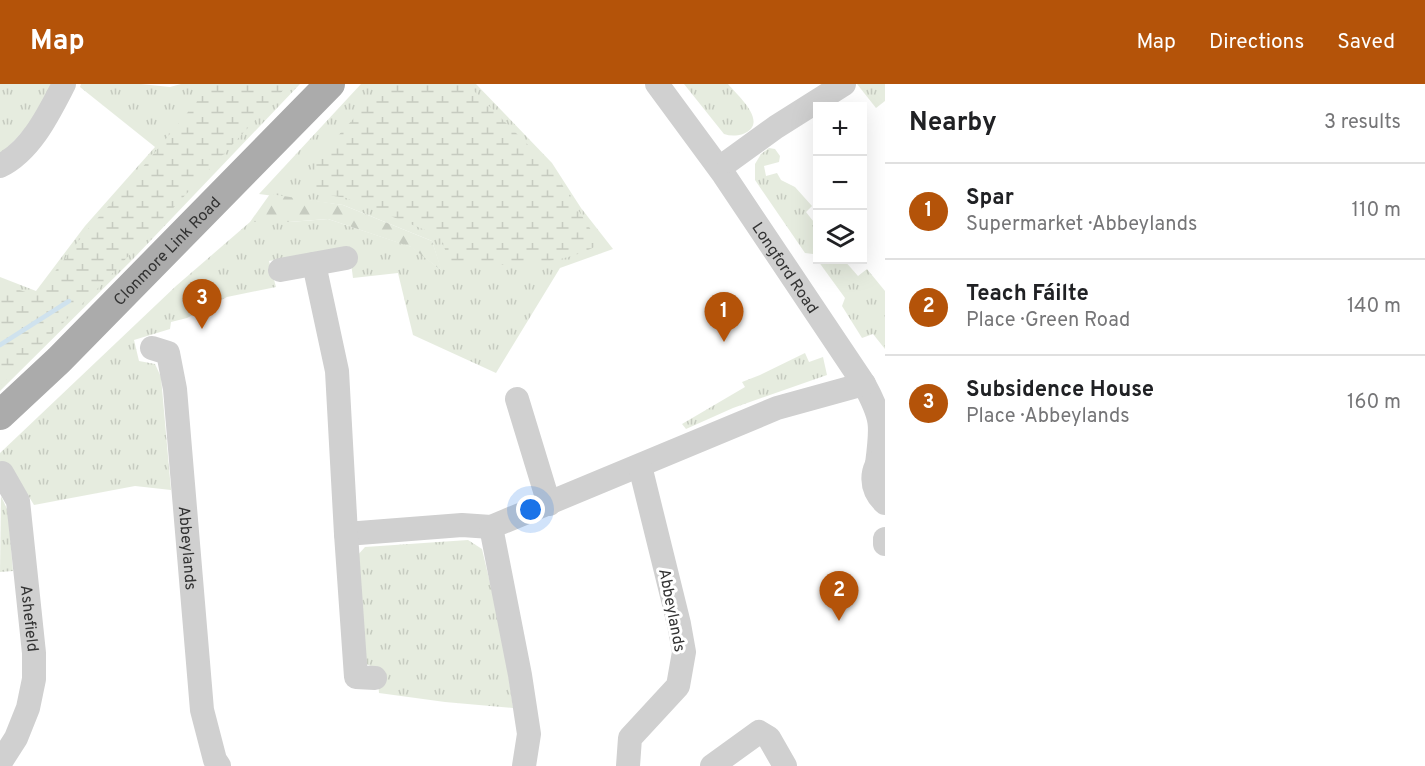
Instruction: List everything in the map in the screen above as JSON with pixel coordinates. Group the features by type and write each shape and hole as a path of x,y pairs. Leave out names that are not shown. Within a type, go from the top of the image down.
{"main road":[{"name":"Clonmore Link Road","path":"0,415 67,351 330,84"}],"street":[{"path":"0,166 36,133 64,84"},
{"name":"Longford Road","path":"657,84 750,212 864,384 879,415 881,459 873,472 874,489 885,503"},
{"path":"669,84 728,159 808,279 885,406"},
{"path":"750,212 726,171 724,166 728,159 844,84"},
{"path":"280,270 346,258"},
{"path":"314,264 337,371 356,677 375,678"},
{"path":"808,279 828,317 827,326"},
{"name":"Abbeylands","path":"152,348 168,353 175,390 202,710 212,764"},
{"path":"346,534 462,525 491,527 777,408 864,384"},
{"path":"517,399 549,504"},
{"name":"Abbeylands","path":"628,766 630,738 678,686 684,652 640,466"},
{"name":"Ashefield","path":"0,475 2,473 18,501 34,653 34,679 28,708 16,738 0,763"},
{"path":"491,527 520,675 529,734 524,766"},
{"path":"885,539 885,544"},
{"path":"712,766 759,732 769,738 785,766"}],"green space":[{"path":"0,84 54,84 37,116 0,156"},
{"path":"81,84 141,84 170,87 181,84 300,84 133,259 0,391 0,277 36,291 85,226 155,147 80,87"},
{"path":"211,84 289,84 107,279 0,386 0,283 34,295 46,286 87,230 132,180"},
{"path":"361,84 476,84 552,163 581,208 613,249 560,268 496,373 413,335 398,273 353,278 349,248 269,261 276,287 227,297 187,318 171,322 170,329 134,340 139,361 155,364 161,377 171,490 135,486 34,505 9,464 0,471 0,453 176,286 250,222 328,219 412,247 441,270 432,241 343,205 259,194"},
{"path":"385,84 467,84 552,169 600,244 565,258 546,262 527,264 450,263 440,236 346,198 316,193 315,161"},
{"path":"684,84 728,84 749,109 753,117 751,129 738,135 724,134"},
{"path":"857,84 885,84 885,101 876,108"},
{"path":"769,148 775,149 780,156 779,162 764,166 766,176 777,173 781,180 795,187 812,206 806,212 813,221 813,254 805,253 755,180 755,164 761,154"},
{"path":"270,194 343,205 432,241 442,271 411,247 328,219 250,222"},
{"path":"820,264 848,264 858,276 867,269 885,291 885,349 873,334 862,338 842,306 845,298"},
{"path":"805,353 809,362 823,357 827,375 733,408 686,429 682,424 745,387 742,382"},
{"path":"1,496 8,511 13,571 0,572"},
{"path":"468,540 482,549 504,642 513,708 379,693 377,669 366,664 356,557 365,547"}],"waterway":[{"path":"0,345 69,301"}],"place":[{"name":"Subsidence House","path":"202,329"},
{"name":"Spar","path":"724,342"},
{"name":"Teach Fáilte","path":"839,621"}]}
